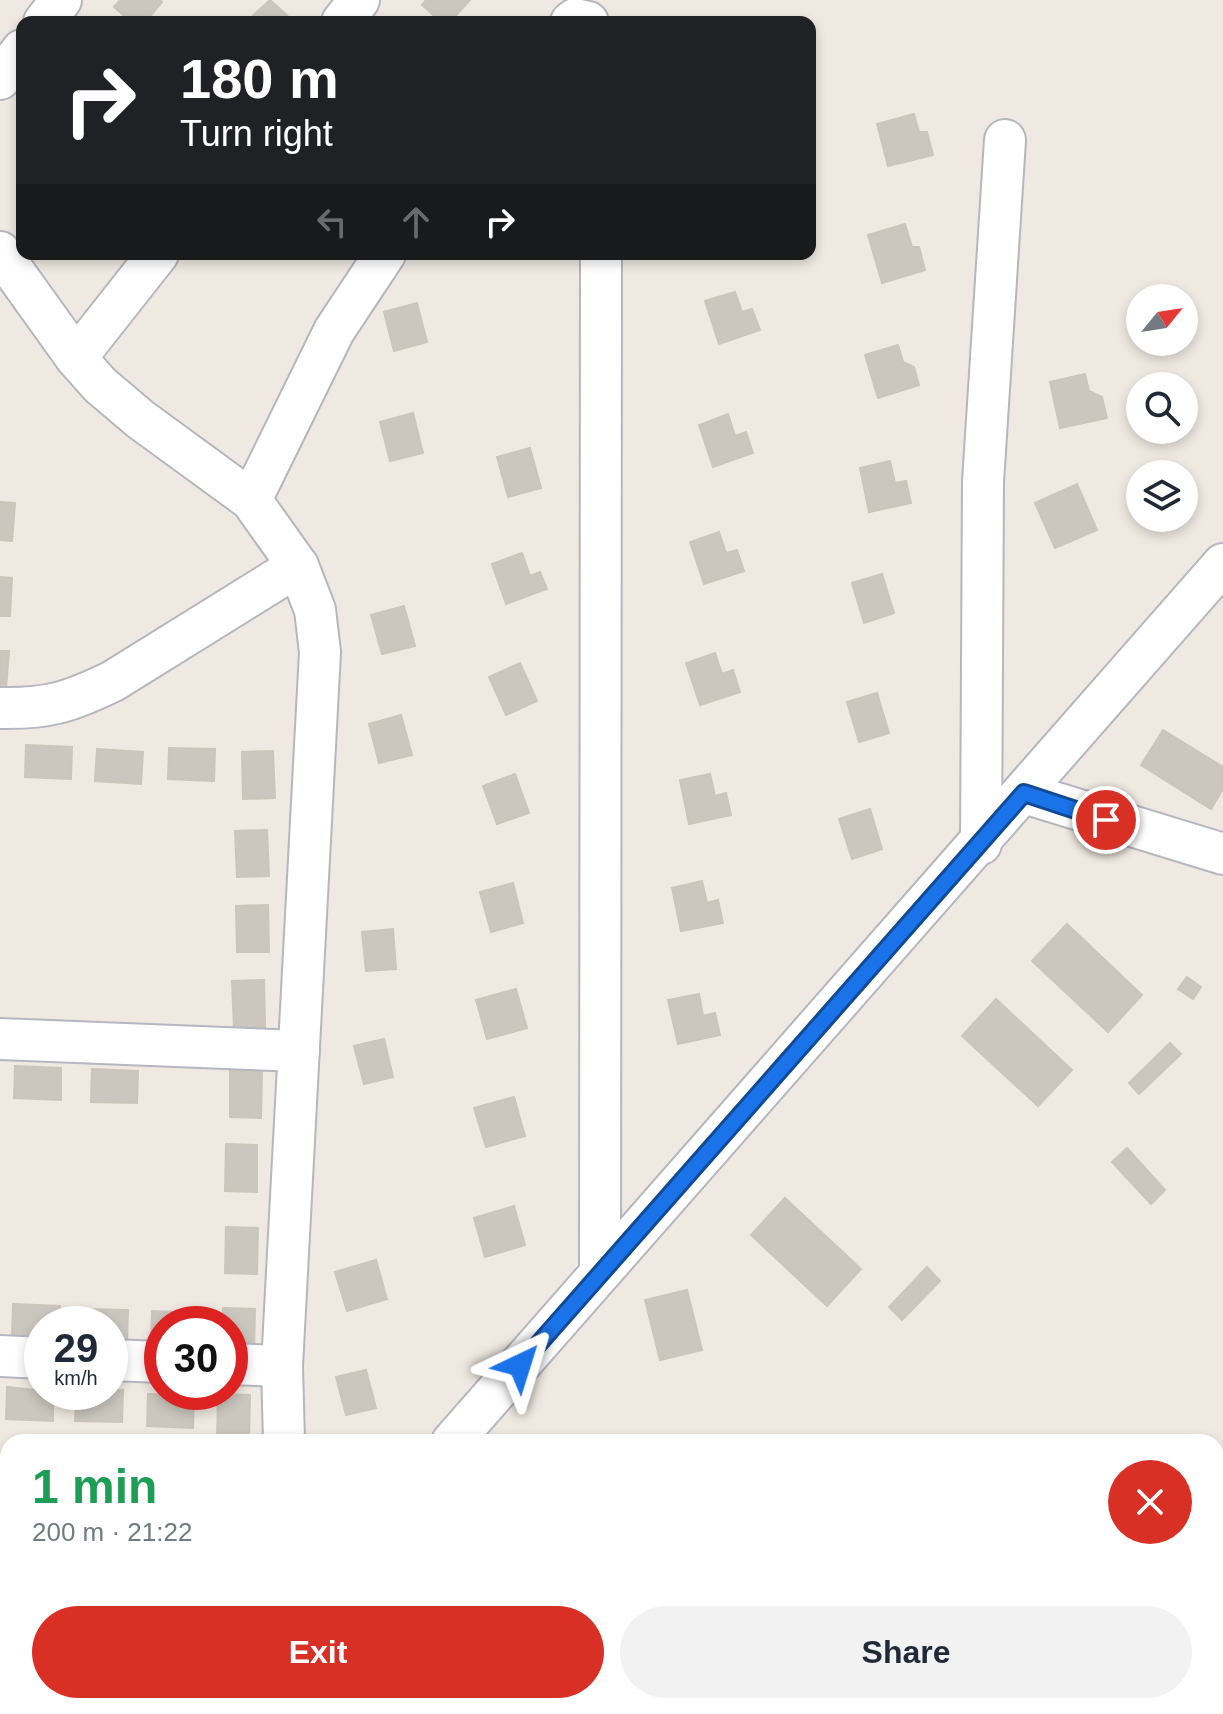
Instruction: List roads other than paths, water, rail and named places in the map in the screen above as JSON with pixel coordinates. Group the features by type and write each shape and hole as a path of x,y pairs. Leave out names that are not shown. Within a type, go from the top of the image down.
{"street":[{"path":"49,16 61,0"},
{"path":"347,16 359,0"},
{"path":"0,79 16,58"},
{"path":"981,844 983,482 1005,140"},
{"path":"0,252 76,358 100,385 140,419 251,500 298,566 315,610 320,652 282,1366 284,1434"},
{"path":"76,358 153,260"},
{"path":"251,500 334,331 381,260"},
{"path":"600,1273 601,260"},
{"path":"459,1434 981,844 1223,564"},
{"path":"0,708 53,707 113,681 298,566"},
{"path":"1024,793 1161,838 1223,854"},
{"path":"0,1039 299,1051"},
{"path":"0,1356 24,1357"},
{"path":"248,1365 282,1366"}]}
